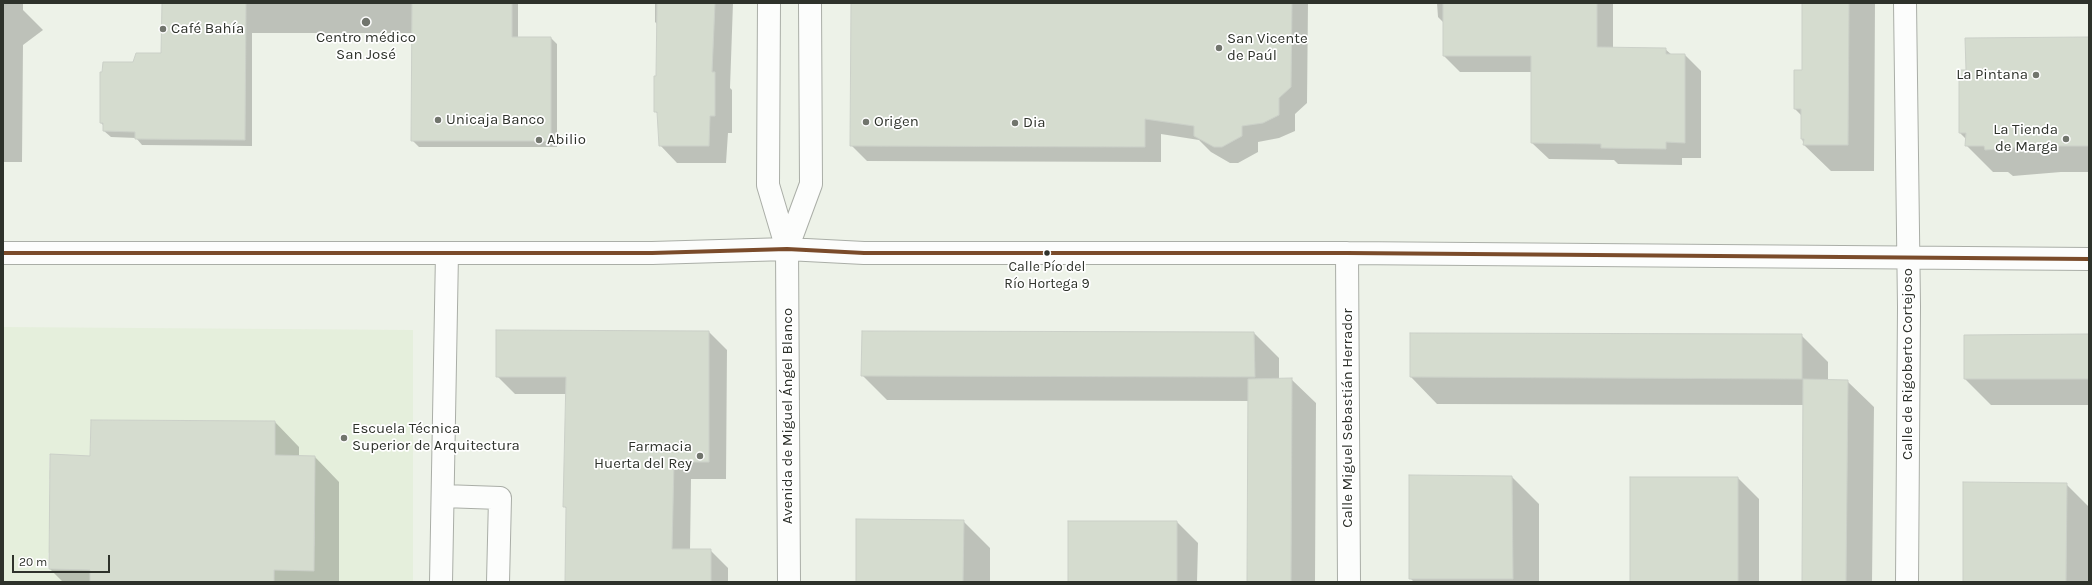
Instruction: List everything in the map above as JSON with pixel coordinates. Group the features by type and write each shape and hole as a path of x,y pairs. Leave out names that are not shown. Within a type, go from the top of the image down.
{"street":[{"name":"Avenida de Miguel Ángel Blanco","path":"769,3 768,185 787,249 789,582"},
{"name":"Avenida de Miguel Ángel Blanco","path":"787,249 811,184 810,3"},
{"name":"Calle de Rigoberto Cortejoso","path":"1905,3 1909,259 1907,582"},
{"path":"3,253 681,253 787,249 864,253 1347,253 1909,259 2089,259"},
{"path":"441,582 447,253"},
{"name":"Calle Miguel Sebastián Herrador","path":"1347,253 1349,582"},
{"path":"443,496 500,498 498,582"}],"shaded area":[{"name":"Escuela Técnica Superior de Arquitectura","path":"3,327 413,330 413,582 274,582 275,566 314,571 314,554 309,554 309,546 315,546 315,531 298,530 298,496 315,496 315,456 298,456 275,460 275,421 91,420 90,460 66,455 49,455 49,470 55,471 55,479 49,479 49,495 66,495 65,529 49,529 49,545 54,552 48,553 48,569 65,569 90,564 90,582 3,582"}],"building":[{"path":"162,3 246,3 245,140 135,139 135,132 103,131 103,123 100,123 100,72 102,72 103,62 133,62 136,53 161,53"},
{"path":"412,3 512,3 512,37 551,37 551,141 411,141"},
{"path":"657,3 715,3 712,72 715,72 715,116 710,116 709,146 659,146 657,112 654,112"},
{"path":"851,3 1292,3 1291,87 1279,98 1279,115 1263,123 1242,126 1242,136 1222,147 1214,147 1194,136 1194,126 1145,119 1145,147 850,146"},
{"path":"1443,3 1597,3 1597,47 1666,48 1666,54 1685,54 1685,143 1666,142 1666,149 1601,148 1601,144 1531,143 1531,56 1443,56"},
{"path":"1802,3 1849,3 1848,145 1803,145 1804,139 1801,139 1801,109 1794,109 1794,70 1802,70"},
{"path":"2089,37 2089,146 2033,146 1985,150 1984,146 1965,146 1966,133 1959,133 1959,70 1966,70 1965,38"},
{"path":"496,330 709,331 709,462 674,462 672,549 711,549 711,582 565,582 566,507 563,507 566,377 496,377"},
{"path":"862,331 1254,332 1255,377 861,376"},
{"path":"1410,333 1802,334 1802,379 1410,377"},
{"path":"2089,334 2089,379 1964,379 1964,335"},
{"path":"1292,378 1291,582 1247,582 1248,379"},
{"path":"1803,379 1848,380 1846,582 1802,582"},
{"path":"91,420 275,421 275,455 315,456 314,571 274,570 274,582 90,582 90,570 49,569 50,454 90,456"},
{"path":"1409,475 1512,476 1513,579 1409,579"},
{"path":"1630,477 1738,477 1738,582 1630,582"},
{"path":"1963,482 2067,483 2066,582 1963,582"},
{"path":"856,519 964,520 963,582 856,582"},
{"path":"1068,521 1177,521 1177,582 1068,582"}],"transit line":[{"path":"3,253 652,253 787,249 864,253 1347,253 2089,259"}],"place":[{"name":"Centro médico San José","path":"366,22"},
{"name":"Café Bahía","path":"163,29"},
{"name":"San Vicente de Paúl","path":"1219,48"},
{"name":"La Pintana","path":"2036,75"},
{"name":"Unicaja Banco","path":"438,120"},
{"name":"Origen","path":"866,122"},
{"name":"Dia","path":"1015,123"},
{"name":"La Tienda de Marga","path":"2066,139"},
{"name":"Abilio","path":"539,140"},
{"name":"Calle Pío del Río Hortega 9","path":"1047,253"},
{"name":"Escuela Técnica Superior de Arquitectura","path":"344,438"},
{"name":"Farmacia Huerta del Rey","path":"700,456"}]}
